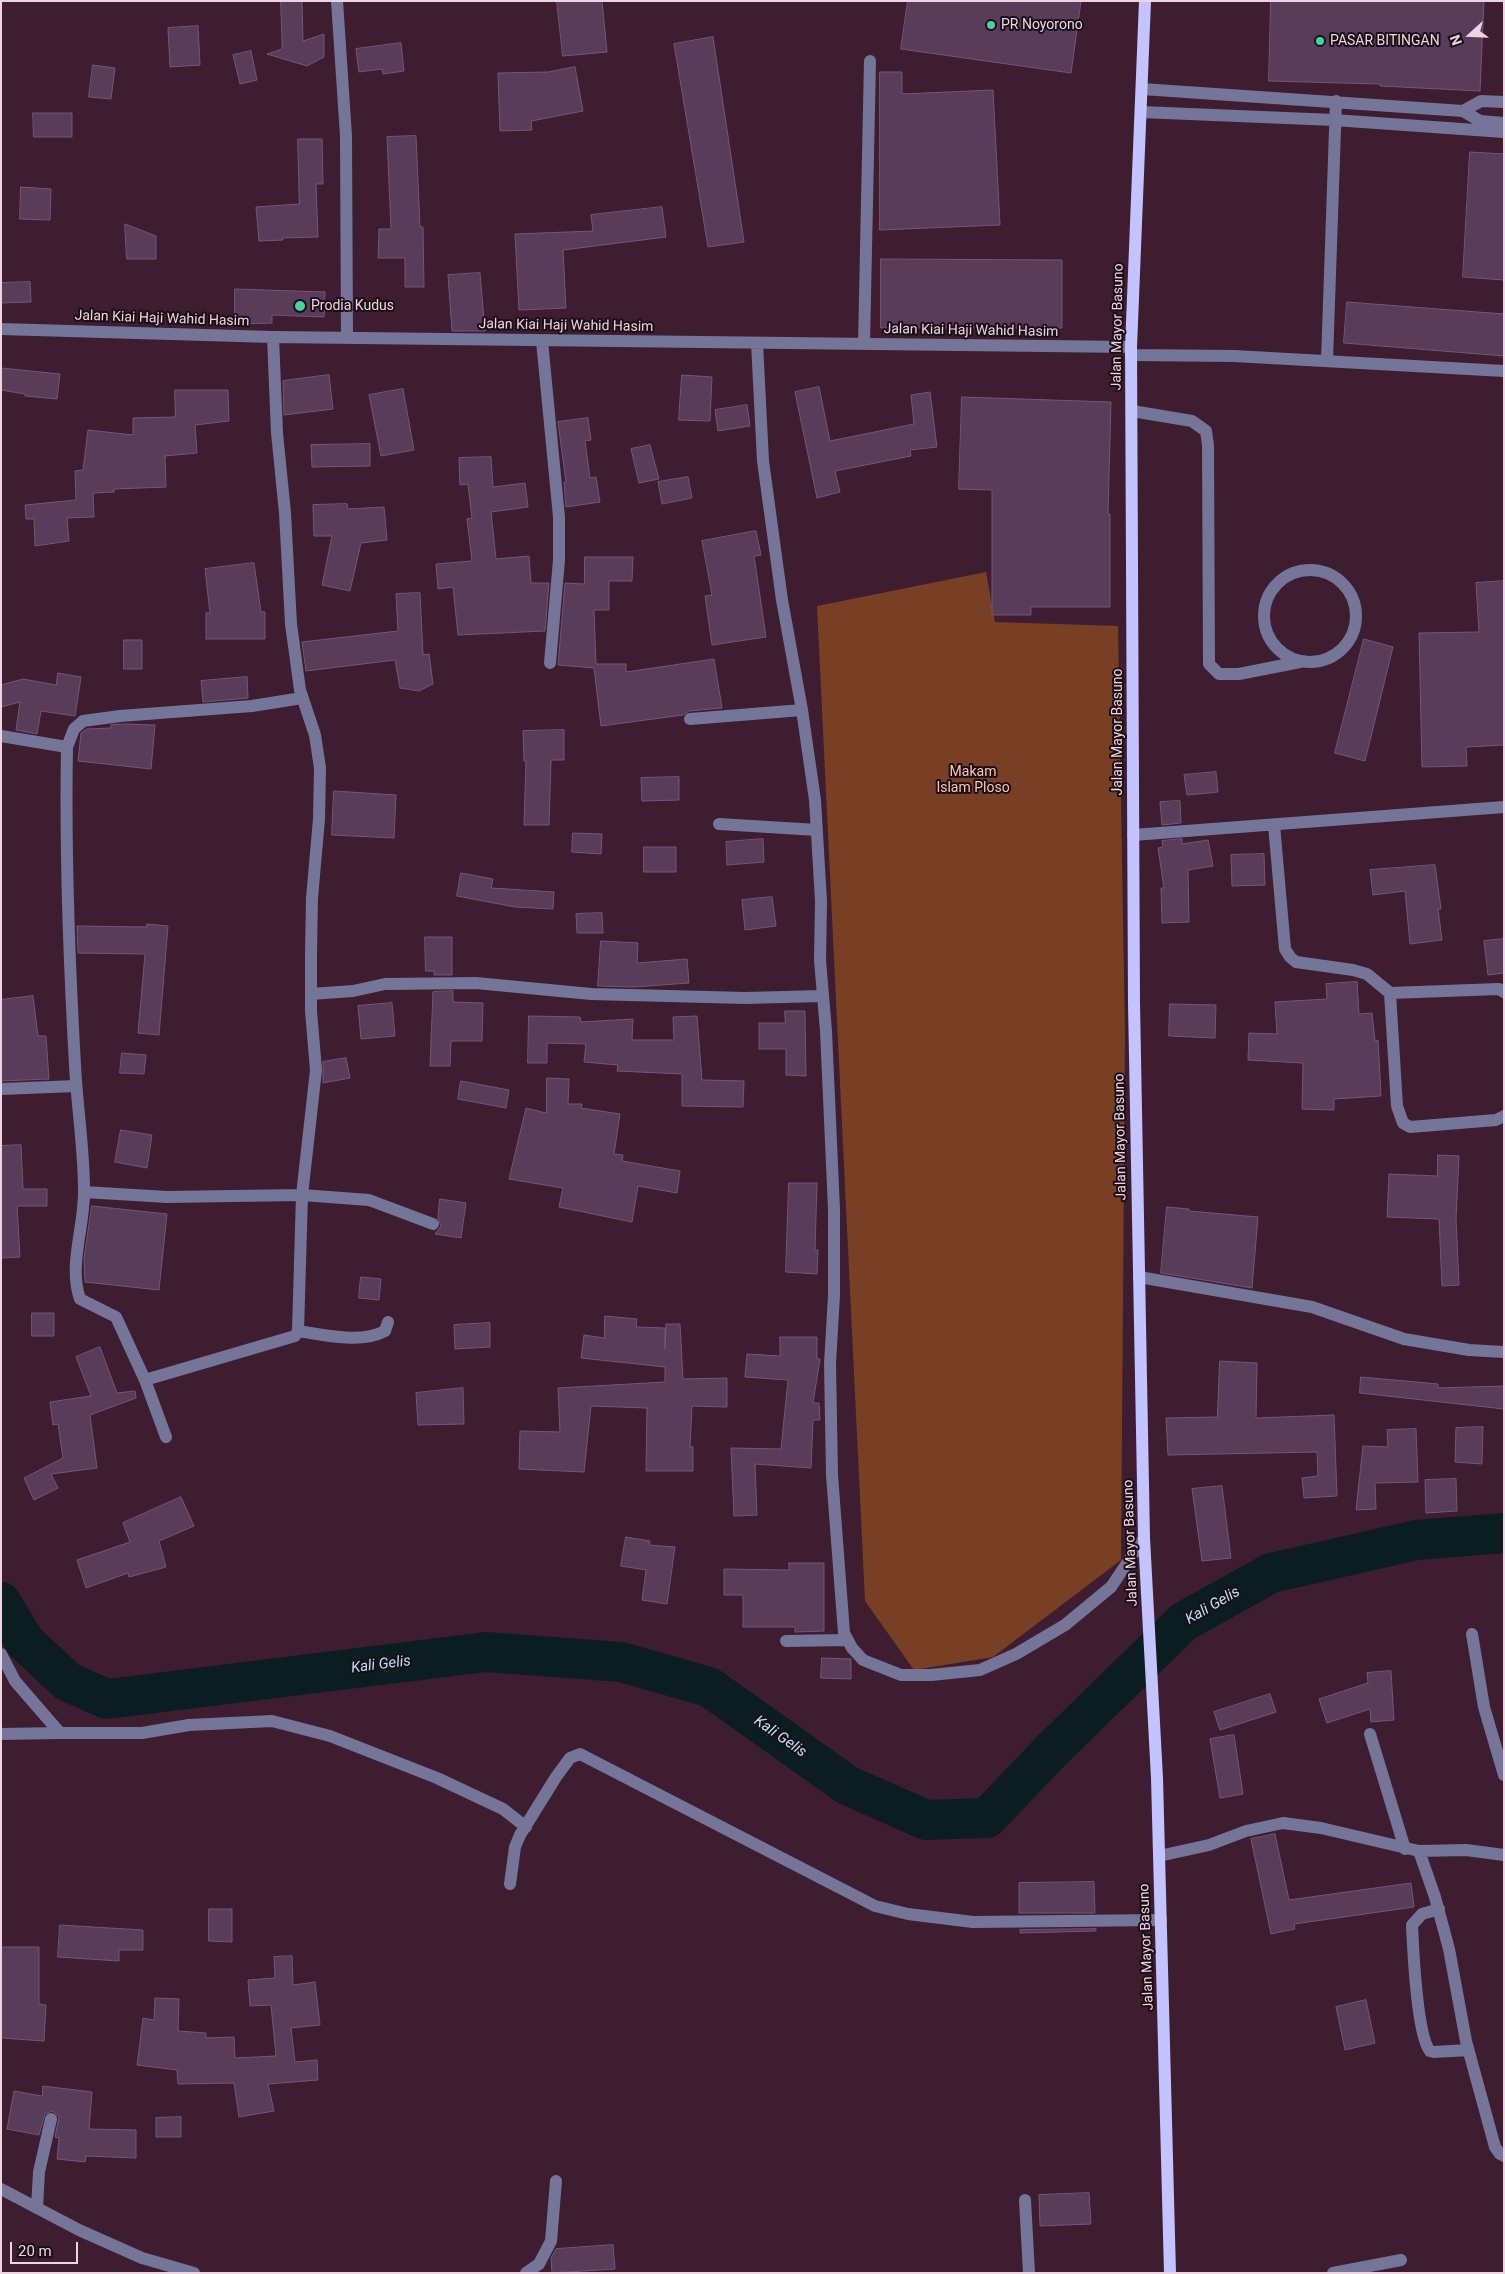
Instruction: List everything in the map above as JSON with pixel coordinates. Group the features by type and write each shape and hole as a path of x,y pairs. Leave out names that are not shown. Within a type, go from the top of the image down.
{"main road":[{"name":"Jalan Mayor Basuno","path":"1145,1 1132,351 1134,1013 1144,1538 1157,1778 1170,2273"}],"street":[{"path":"337,1 346,136 347,338"},
{"path":"864,344 870,61"},
{"path":"1142,89 1463,111 1480,122 1504,123"},
{"path":"1327,360 1336,101"},
{"path":"1463,111 1482,101 1504,102"},
{"path":"1441,127 1442,110"},
{"path":"1141,112 1334,120 1504,132"},
{"name":"Jalan Kiai Haji Wahid Hasim","path":"1,329 273,337 864,344 1132,351 1504,370"},
{"path":"145,1380 290,1339 298,1331 302,1195 316,1070 311,994 312,898 320,819 320,768 315,735 302,698 291,624 285,513 277,433 273,337"},
{"path":"542,340 559,517 559,560 550,663"},
{"path":"757,343 763,461 782,600 802,710 815,800 822,901 820,960 834,1209 834,1295 830,1364 832,1475 844,1633 863,1660 901,1675 931,1675 980,1670 1016,1654 1065,1625 1111,1587 1144,1538"},
{"path":"1132,411 1192,421 1206,431 1208,445 1210,664 1219,674 1239,674 1300,662 1324,661 1335,656 1352,638 1356,626 1357,614 1354,601 1348,590 1330,574 1306,570 1294,573 1274,587 1264,609 1264,622 1272,643 1290,658 1300,662"},
{"path":"166,1437 145,1380 116,1317 80,1299 77,1290 76,1275 84,1192 76,1086 66,886 67,747 74,729 83,721 120,716 252,706 302,698"},
{"path":"690,719 802,710"},
{"path":"1,736 67,747"},
{"path":"1133,835 1504,807"},
{"path":"719,824 817,830"},
{"path":"1274,825 1285,949 1296,962 1353,970 1367,974 1390,993 1499,989 1504,992"},
{"path":"311,994 353,991 385,984 476,983 592,994 745,998 822,996"},
{"path":"1390,993 1397,1106 1402,1123 1410,1127 1496,1120 1504,1116"},
{"path":"1,1089 76,1086"},
{"path":"84,1192 167,1196 302,1195 369,1200 433,1224"},
{"path":"1139,1277 1312,1307 1404,1339 1468,1350 1504,1352"},
{"path":"298,1331 334,1336 375,1336 385,1331 388,1322"},
{"path":"1472,1634 1484,1707 1504,1775"},
{"path":"786,1642 848,1640"},
{"path":"1,1654 15,1681 60,1733"},
{"path":"1,1734 142,1733 189,1725 272,1721 330,1736 437,1778 503,1809 526,1827"},
{"path":"1370,1734 1397,1816 1405,1849"},
{"path":"510,1884 515,1847 540,1801 561,1770 573,1755 580,1754 875,1906 908,1914 973,1922 1161,1920"},
{"path":"1159,1856 1209,1845 1246,1831 1283,1823 1321,1828 1405,1849 1419,1851 1466,1850 1504,1855"},
{"path":"1419,1851 1438,1909 1457,1984 1468,2050 1495,2147 1504,2156"},
{"path":"1438,1909 1422,1914 1412,1924 1416,1978 1425,2041 1430,2051 1434,2052 1468,2050"},
{"path":"37,2208 39,2172 51,2119"},
{"path":"526,2273 540,2264 550,2241 556,2181"},
{"path":"1,2189 142,2258 194,2273"},
{"path":"1025,2200 1028,2273"},
{"path":"1333,2273 1401,2260"}],"green space":[{"name":"Makam Islam Ploso","path":"986,572 995,622 1118,626 1125,1035 1121,1560 993,1657 914,1670 865,1601 817,606"}],"building":[{"path":"281,1 302,1 303,41 324,34 324,57 307,66 267,54 282,49"},
{"path":"557,1 602,1 607,52 563,56"},
{"name":"PR Noyorono","path":"908,1 1081,1 1071,73 901,49"},
{"path":"1271,1 1484,1 1480,91 1380,86 1380,84 1269,81"},
{"path":"198,26 200,65 170,67 168,28"},
{"path":"713,37 744,242 708,247 674,44"},
{"path":"401,43 404,71 383,74 382,69 359,72 356,49"},
{"path":"251,51 257,80 240,84 233,55"},
{"path":"93,65 115,68 111,99 89,97"},
{"path":"575,67 583,111 531,121 532,130 500,131 498,73 548,72"},
{"path":"880,72 902,72 902,94 993,90 1000,225 880,230"},
{"path":"33,113 72,113 72,137 34,137"},
{"path":"416,136 420,227 423,227 424,287 405,287 405,258 378,258 379,229 391,229 387,137"},
{"path":"298,139 322,139 323,184 316,184 318,237 259,241 256,207 299,204"},
{"path":"1470,152 1504,154 1504,280 1463,277"},
{"path":"21,187 51,189 50,220 20,219"},
{"path":"662,207 666,237 563,250 566,308 519,310 515,234 593,231 591,215"},
{"path":"125,224 156,236 156,259 127,259"},
{"path":"881,259 1062,260 1062,328 881,328"},
{"path":"480,273 485,331 452,331 448,275"},
{"path":"30,282 31,302 1,303 1,283"},
{"path":"235,289 325,292 324,317 272,315 272,323 235,324"},
{"path":"1347,302 1504,314 1504,356 1344,343"},
{"path":"1,368 60,374 57,399 25,396 25,394 1,390"},
{"path":"329,375 333,409 284,415 283,381"},
{"path":"682,375 712,377 710,421 679,420"},
{"path":"819,387 830,441 914,424 911,395 930,392 937,447 910,450 911,456 835,471 840,492 817,498 795,392"},
{"path":"403,389 414,450 381,456 369,395"},
{"path":"175,390 228,390 229,421 195,425 197,453 165,456 166,487 114,489 114,492 93,493 94,517 67,518 69,541 35,546 34,519 26,519 25,505 76,500 75,471 83,470 88,430 133,435 133,418 175,417"},
{"path":"962,397 1111,402 1108,514 1110,514 1110,607 1031,607 1031,615 992,615 992,490 959,489"},
{"path":"747,405 750,426 718,431 715,410"},
{"path":"588,418 591,440 585,441 590,478 596,477 600,502 566,507 564,482 566,482 558,422"},
{"path":"370,444 370,466 312,467 311,445"},
{"path":"650,445 659,479 639,483 631,449"},
{"path":"491,457 493,487 525,483 528,507 491,512 496,559 529,556 531,583 549,583 545,631 458,635 453,587 438,589 436,564 472,561 467,519 472,518 468,484 460,485 459,458"},
{"path":"688,477 692,498 662,504 658,482"},
{"path":"347,504 348,509 384,507 387,540 361,543 350,591 322,585 332,536 314,536 313,505"},
{"path":"756,531 761,555 754,556 766,637 712,645 705,596 712,595 702,541"},
{"path":"585,557 633,557 632,581 609,581 609,610 594,610 596,664 626,664 626,672 714,659 722,708 689,711 683,715 601,726 594,668 558,665 565,583 584,584"},
{"path":"254,563 261,612 265,612 265,639 206,639 206,613 210,613 205,569"},
{"path":"1504,581 1504,745 1466,747 1467,766 1422,767 1419,633 1479,632 1476,583"},
{"path":"420,593 423,655 429,654 433,684 419,691 400,688 395,660 306,671 302,642 398,631 396,594"},
{"path":"1364,639 1393,647 1365,761 1335,753"},
{"path":"124,640 142,640 142,669 124,669"},
{"path":"58,673 81,677 75,716 41,711 37,734 16,730 20,702 1,707 1,685 23,679 56,685"},
{"path":"247,677 248,698 203,702 201,681"},
{"path":"111,725 155,725 151,769 78,761 81,733 87,729 111,728"},
{"path":"564,730 564,760 551,760 549,825 524,825 526,761 524,761 523,731"},
{"path":"1216,772 1218,792 1187,795 1184,775"},
{"path":"679,777 679,800 642,801 641,778"},
{"path":"334,791 396,795 394,838 332,835"},
{"path":"1180,801 1181,823 1162,825 1160,802"},
{"path":"573,833 602,834 601,854 572,852"},
{"path":"763,839 764,862 727,865 726,842"},
{"path":"1182,839 1182,844 1208,840 1213,866 1188,870 1189,922 1162,923 1161,888 1164,888 1158,848 1163,847 1162,841"},
{"path":"644,847 676,847 676,872 644,872"},
{"path":"1264,854 1265,885 1232,886 1231,855"},
{"path":"1435,865 1441,909 1438,909 1442,940 1410,944 1405,891 1373,895 1370,870"},
{"path":"461,873 493,879 491,888 554,892 553,909 515,907 457,896"},
{"path":"772,897 776,926 745,930 742,900"},
{"path":"602,913 603,933 577,933 576,914"},
{"path":"147,924 168,926 159,1035 138,1033 145,954 78,953 77,926 147,927"},
{"path":"425,937 452,937 452,975 434,975 434,971 426,971"},
{"path":"1504,939 1504,973 1488,975 1484,941"},
{"path":"601,941 638,943 637,963 687,959 689,983 634,987 598,986"},
{"path":"1357,982 1359,1014 1372,1013 1375,1041 1378,1040 1381,1096 1334,1099 1334,1110 1302,1109 1303,1063 1248,1060 1249,1033 1277,1034 1275,1002 1327,999 1326,984"},
{"path":"453,991 453,1002 483,1003 482,1041 451,1041 450,1066 430,1066 433,992"},
{"path":"33,996 38,1036 46,1036 49,1079 1,1081 1,1000"},
{"path":"392,1003 395,1036 361,1039 358,1006"},
{"path":"1170,1004 1216,1005 1215,1038 1169,1036"},
{"path":"785,1011 805,1011 806,1076 786,1075 786,1049 759,1049 759,1023 785,1023"},
{"path":"529,1016 580,1017 581,1022 633,1019 632,1040 674,1040 673,1017 697,1016 702,1080 744,1081 743,1107 682,1106 682,1074 617,1071 618,1065 584,1062 586,1044 547,1043 547,1063 528,1063"},
{"path":"122,1053 146,1055 144,1074 120,1073"},
{"path":"346,1058 350,1078 323,1083 323,1062"},
{"path":"547,1078 569,1079 568,1104 582,1104 581,1108 620,1114 614,1154 623,1155 622,1161 680,1171 677,1193 638,1186 632,1222 559,1207 563,1188 509,1179 526,1108 546,1113"},
{"path":"461,1081 509,1090 506,1108 458,1099"},
{"path":"121,1130 152,1135 147,1168 115,1162"},
{"path":"21,1145 23,1189 47,1189 47,1206 17,1206 20,1257 1,1258 1,1146"},
{"path":"1438,1155 1459,1156 1456,1219 1459,1285 1442,1286 1439,1219 1387,1217 1389,1174 1437,1176"},
{"path":"789,1183 817,1183 815,1250 818,1250 817,1274 786,1272"},
{"path":"440,1199 466,1203 461,1238 435,1234 441,1226 438,1218"},
{"path":"92,1206 167,1214 159,1290 85,1282 84,1259"},
{"path":"1167,1207 1189,1209 1189,1211 1258,1217 1252,1288 1161,1273"},
{"path":"361,1277 381,1279 379,1300 359,1298"},
{"path":"32,1313 54,1313 54,1336 32,1336"},
{"path":"605,1316 637,1319 636,1327 665,1328 665,1349 666,1324 680,1324 683,1379 727,1378 727,1407 692,1406 690,1447 693,1447 693,1471 646,1471 647,1408 591,1406 584,1472 519,1469 520,1431 560,1432 558,1388 665,1382 665,1367 581,1358 584,1335 604,1338"},
{"path":"490,1323 490,1347 455,1349 454,1325"},
{"path":"780,1337 817,1337 817,1359 820,1359 813,1403 819,1403 820,1420 813,1420 811,1468 755,1464 757,1515 734,1516 731,1448 781,1449 788,1380 745,1377 747,1354 780,1356"},
{"path":"100,1347 117,1393 135,1391 136,1398 90,1415 97,1468 51,1474 58,1488 34,1500 24,1478 63,1458 58,1424 53,1425 50,1402 91,1396 76,1357"},
{"path":"1220,1361 1257,1363 1256,1418 1334,1415 1337,1496 1304,1498 1302,1478 1318,1476 1317,1452 1168,1455 1166,1418 1217,1417"},
{"path":"1361,1377 1438,1384 1438,1388 1504,1386 1504,1409 1360,1393"},
{"path":"463,1388 464,1424 418,1425 416,1393"},
{"path":"1483,1427 1482,1464 1455,1462 1456,1428"},
{"path":"1416,1429 1418,1482 1375,1483 1376,1509 1356,1510 1363,1446 1388,1447 1387,1430"},
{"path":"1456,1479 1457,1511 1426,1513 1425,1480"},
{"path":"1222,1486 1231,1558 1202,1561 1192,1489"},
{"path":"181,1497 194,1526 159,1541 166,1567 129,1577 128,1573 86,1588 77,1560 130,1542 123,1523"},
{"path":"626,1537 650,1541 649,1545 675,1547 667,1604 642,1600 646,1570 621,1566"},
{"path":"789,1563 824,1563 824,1631 795,1632 795,1627 743,1627 743,1595 724,1595 724,1569 789,1570"},
{"path":"822,1658 851,1659 851,1679 821,1678"},
{"path":"1391,1671 1394,1720 1371,1722 1370,1709 1327,1723 1319,1699 1368,1683 1367,1673"},
{"path":"1270,1694 1276,1712 1220,1730 1214,1712"},
{"path":"1234,1735 1243,1794 1220,1798 1210,1739"},
{"path":"1275,1834 1289,1900 1411,1883 1414,1907 1294,1924 1295,1929 1271,1934 1251,1839"},
{"path":"1094,1882 1095,1913 1019,1913 1019,1883"},
{"path":"209,1909 232,1909 232,1942 209,1941"},
{"path":"60,1925 143,1930 143,1950 119,1950 119,1961 58,1957"},
{"path":"1096,1929 1096,1931 1020,1933 1020,1930"},
{"path":"1,1947 39,1947 39,2004 46,2005 44,2041 1,2038"},
{"path":"292,1956 293,1985 315,1982 320,2025 291,2028 295,2062 317,2060 318,2080 268,2084 274,2111 239,2117 234,2083 178,2084 177,2070 137,2065 143,2018 154,2020 155,1998 179,1999 178,2031 206,2033 206,2038 234,2037 235,2058 276,2056 271,2005 250,2006 248,1980 275,1978 274,1957"},
{"path":"1366,2000 1375,2043 1345,2050 1336,2007"},
{"path":"43,2086 92,2092 89,2129 136,2130 136,2158 86,2156 85,2162 57,2159 59,2138 55,2137 59,2117 52,2111 45,2114 39,2135 7,2129 14,2091 42,2096"},
{"path":"181,2117 181,2137 156,2137 156,2118"},
{"path":"1089,2193 1091,2224 1040,2226 1039,2195"},
{"path":"613,2245 615,2269 552,2273 551,2258 556,2249"}],"waterway":[{"name":"Kali Gelis","path":"1,1602 25,1642 68,1682 107,1699 486,1652 621,1662 709,1687 847,1785 926,1820 987,1818 1051,1751 1183,1622 1271,1573 1417,1540 1504,1533"}],"place":[{"name":"PR Noyorono","path":"991,25"},
{"name":"PASAR BITINGAN","path":"1320,41"},
{"name":"Prodia Kudus","path":"300,306"}]}
